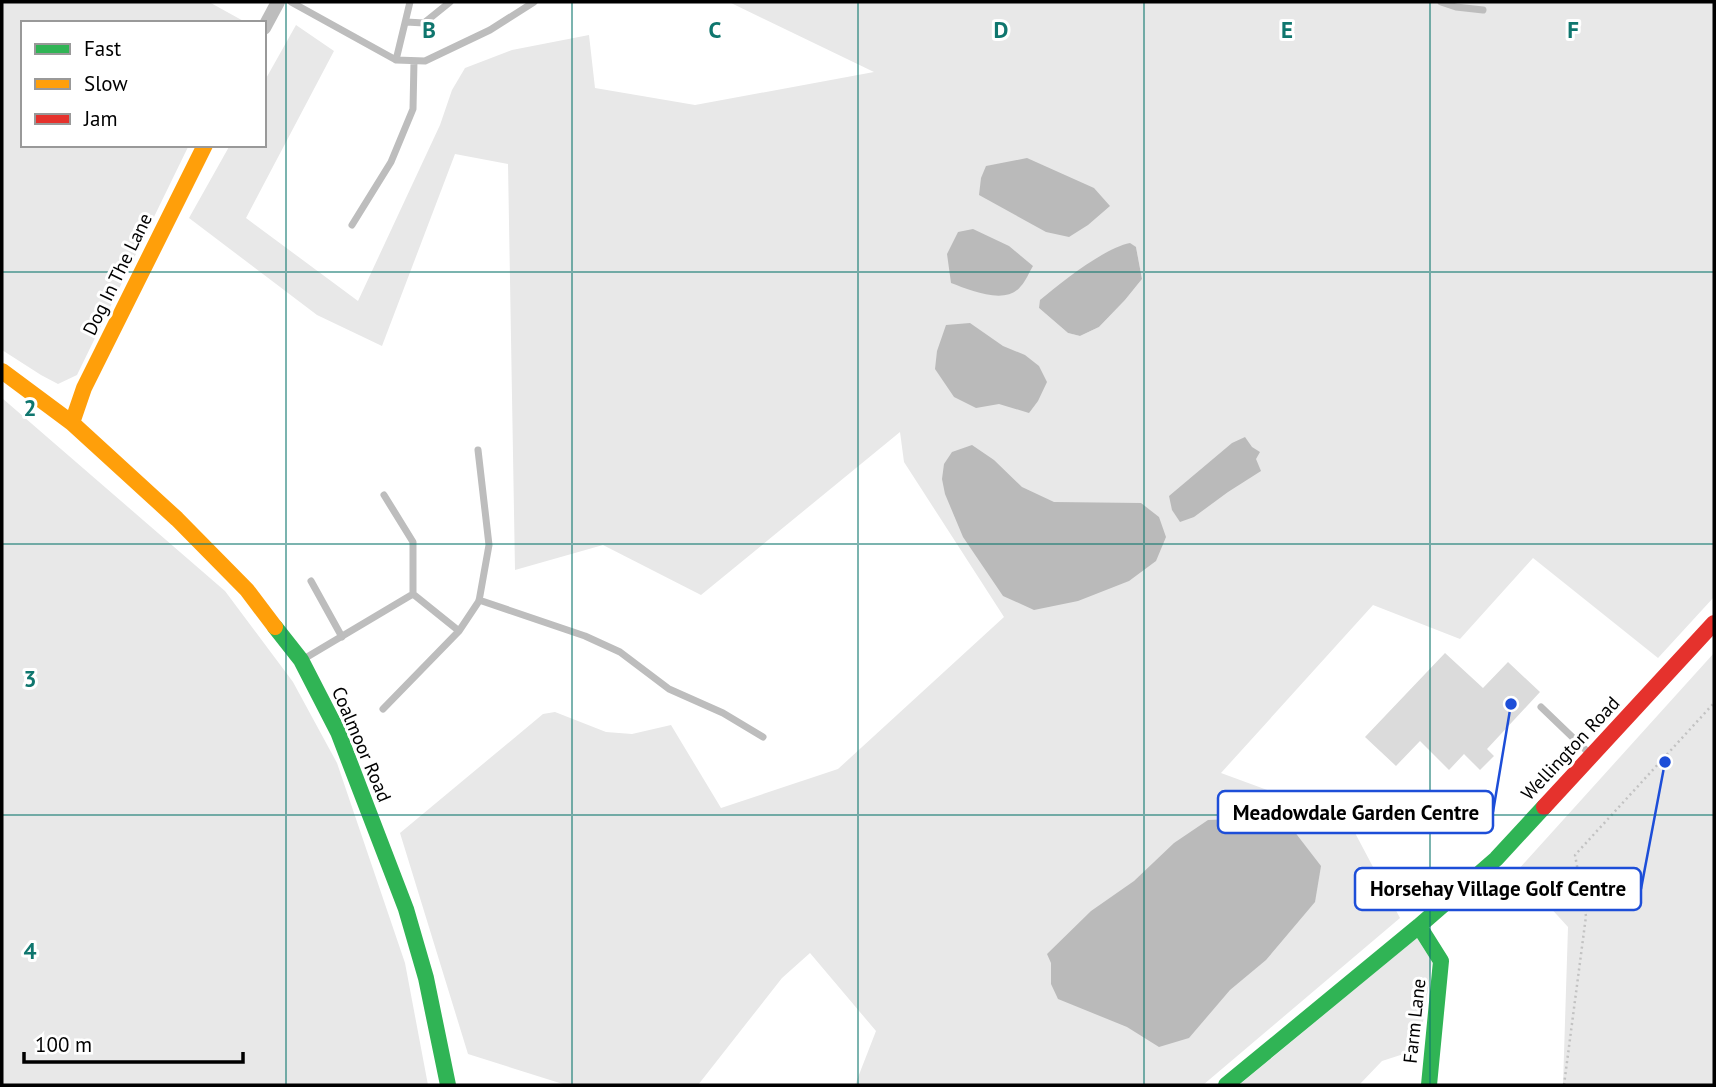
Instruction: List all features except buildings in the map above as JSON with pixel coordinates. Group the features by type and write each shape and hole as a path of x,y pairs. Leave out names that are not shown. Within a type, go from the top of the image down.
{"street":[{"path":"266,24 278,2"},
{"name":"Dog In The Lane","path":"72,423 84,388 204,147"},
{"name":"Coalmoor Road","path":"2,371 72,423 177,519 247,590 301,660 338,732 405,909 426,978 448,1085"},
{"name":"Wellington Road","path":"1226,1085 1496,859 1714,623"},
{"name":"Farm Lane","path":"1419,926 1441,961 1429,1085"}],"lane":[{"path":"291,2 396,60 414,61 425,61 490,30 534,2"},
{"path":"396,60 410,2"},
{"path":"406,22 424,23 450,2"},
{"path":"1441,2 1456,7 1483,10"},
{"path":"352,225 391,162 413,109 414,61"},
{"path":"383,709 459,631 479,600 489,545 478,450"},
{"path":"384,495 414,542 413,594"},
{"path":"311,581 342,637"},
{"path":"301,660 413,594"},
{"path":"413,594 459,631"},
{"path":"479,600 585,636 620,652 669,689 723,713 763,737"},
{"path":"1541,707 1591,756"}],"path":[{"path":"1564,1085 1586,916 1575,855 1714,703"}],"shaded area":[{"path":"2,2 209,2 243,21 21,21 21,147 188,147 77,375 58,384 2,350"},
{"path":"729,2 1714,2 1714,597 1658,658 1533,558 1460,639 1373,605 1221,773 1305,804 1354,831 1400,918 1203,1085 855,1085 876,1031 810,953 782,978 698,1085 566,1085 468,1054 400,833 543,714 555,712 606,732 632,734 671,725 721,808 838,769 1004,617 904,462 900,432 701,595 603,545 515,570 508,164 455,154 382,346 317,315 189,218 229,147 266,147 266,78 296,25 334,51 246,218 358,301 440,125 452,90 465,68 512,50 589,35 595,88 695,105 874,72","holes":["1136,247 1142,279 1099,327 1080,336 1068,333 1039,308"]},
{"path":"1027,158 1094,188 1110,206 1069,237 1046,232 979,195 986,166"},
{"path":"973,229 1009,246 1033,266 1023,284 1014,292 988,295 951,283 947,254 958,232"},
{"path":"1130,243 1136,247 1142,279 1099,327 1080,336 1068,333 1039,308 1040,300 1060,284 1108,251"},
{"path":"970,323 1039,366 1047,382 1029,413 999,404 976,408 954,397 935,369 937,351 946,325"},
{"path":"2,398 225,591 293,682 337,763 405,963 428,1085 2,1085"},
{"path":"1245,437 1252,447 1260,452 1256,459 1261,471 1194,517 1180,522 1172,510 1169,496 1232,443"},
{"path":"972,445 994,460 1022,487 1054,502 1141,503 1159,517 1166,537 1156,561 1129,581 1078,601 1034,610 1003,596 963,537 945,494 942,479 944,464 952,452"},
{"path":"1714,653 1714,1085 1563,1085 1568,927 1517,871"},
{"path":"1259,818 1294,831 1321,866 1315,902 1266,960 1230,990 1189,1038 1159,1047 1127,1027 1058,999 1051,984 1051,963 1047,954 1091,911 1134,881 1174,843 1208,820"},
{"path":"1417,938 1432,962 1419,1049 1382,1061 1359,1085 1239,1085"}],"traffic: fast":[{"path":"275,627 301,660 338,732 406,909 426,978 448,1085"},
{"path":"1226,1085 1496,859 1544,807"},
{"path":"1419,926 1441,961 1429,1085"}],"traffic: slow":[{"path":"72,423 84,388 204,147"},
{"path":"2,371 72,423 177,519 247,590 275,627"}],"traffic: jam":[{"path":"1544,807 1714,623"}],"place":[{"name":"Meadowdale Garden Centre","path":"1511,704"},
{"name":"Horsehay Village Golf Centre","path":"1665,762"}]}
